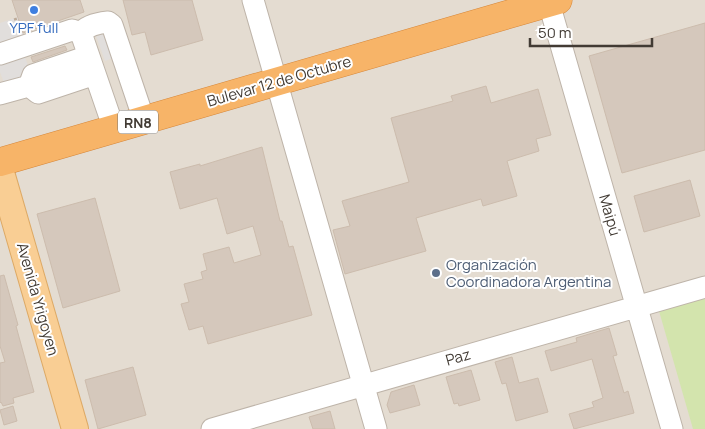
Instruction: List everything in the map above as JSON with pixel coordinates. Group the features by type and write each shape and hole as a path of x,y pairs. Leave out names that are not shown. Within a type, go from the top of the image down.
{"highway":[{"name":"Bulevar 12 de Octubre","path":"0,162 552,1"}],"main road":[{"name":"Avenida Yrigoyen","path":"0,169 75,429"}],"street":[{"path":"253,0 376,429"},
{"name":"Maipú","path":"552,1 636,307 672,429"},
{"path":"114,129 89,50 86,28 104,22 112,25 144,120"},
{"path":"9,50 72,30 89,50"},
{"path":"15,88 38,93 89,50"},
{"name":"Paz","path":"212,429 705,286"}],"shaded area":[{"path":"0,0 705,0 705,429 0,429"},
{"path":"18,17 24,36 0,45 0,23"},
{"path":"110,31 119,56 105,61 96,36"},
{"path":"23,52 31,73 4,83 0,72 0,60"}],"green space":[{"path":"705,297 705,429 693,429 659,311"}],"building":[{"name":"YPF full","path":"12,0 80,0 84,12 23,33"},
{"path":"123,0 192,0 203,40 151,55 145,32 132,35"},
{"path":"705,23 705,150 622,173 589,56"},
{"path":"65,46 67,50 33,62 31,57"},
{"path":"486,86 491,103 538,89 551,135 536,139 539,151 507,161 517,196 483,206 481,199 416,218 426,251 345,274 333,230 350,226 342,201 409,182 391,118 453,101 451,96"},
{"path":"262,147 280,221 282,221 289,247 293,246 312,315 208,344 203,326 189,330 181,304 189,302 184,284 203,279 201,272 207,270 203,254 229,247 234,263 261,255 253,226 227,234 217,198 180,209 170,172 200,164 200,166"},
{"path":"690,180 700,216 644,232 634,196"},
{"path":"95,198 120,291 63,308 37,214"},
{"path":"4,275 34,392 13,398 14,403 3,406 0,403 0,363 5,362 0,346 0,276"},
{"path":"609,328 617,355 613,356 624,393 628,391 634,413 574,429 569,414 594,407 592,402 603,398 592,359 551,371 545,351 577,342 576,338"},
{"path":"512,357 519,383 538,378 548,412 516,421 506,383 502,384 495,362"},
{"path":"133,367 146,415 98,429 85,380"},
{"path":"471,370 480,400 459,406 458,403 454,404 446,377"},
{"path":"414,385 420,405 390,413 387,405 391,392"},
{"path":"13,406 17,421 4,425 0,410"},
{"path":"330,411 335,429 313,429 309,417"}],"place":[{"name":"YPF full","path":"34,10"},
{"name":"Organización Coordinadora Argentina","path":"436,273"}]}
